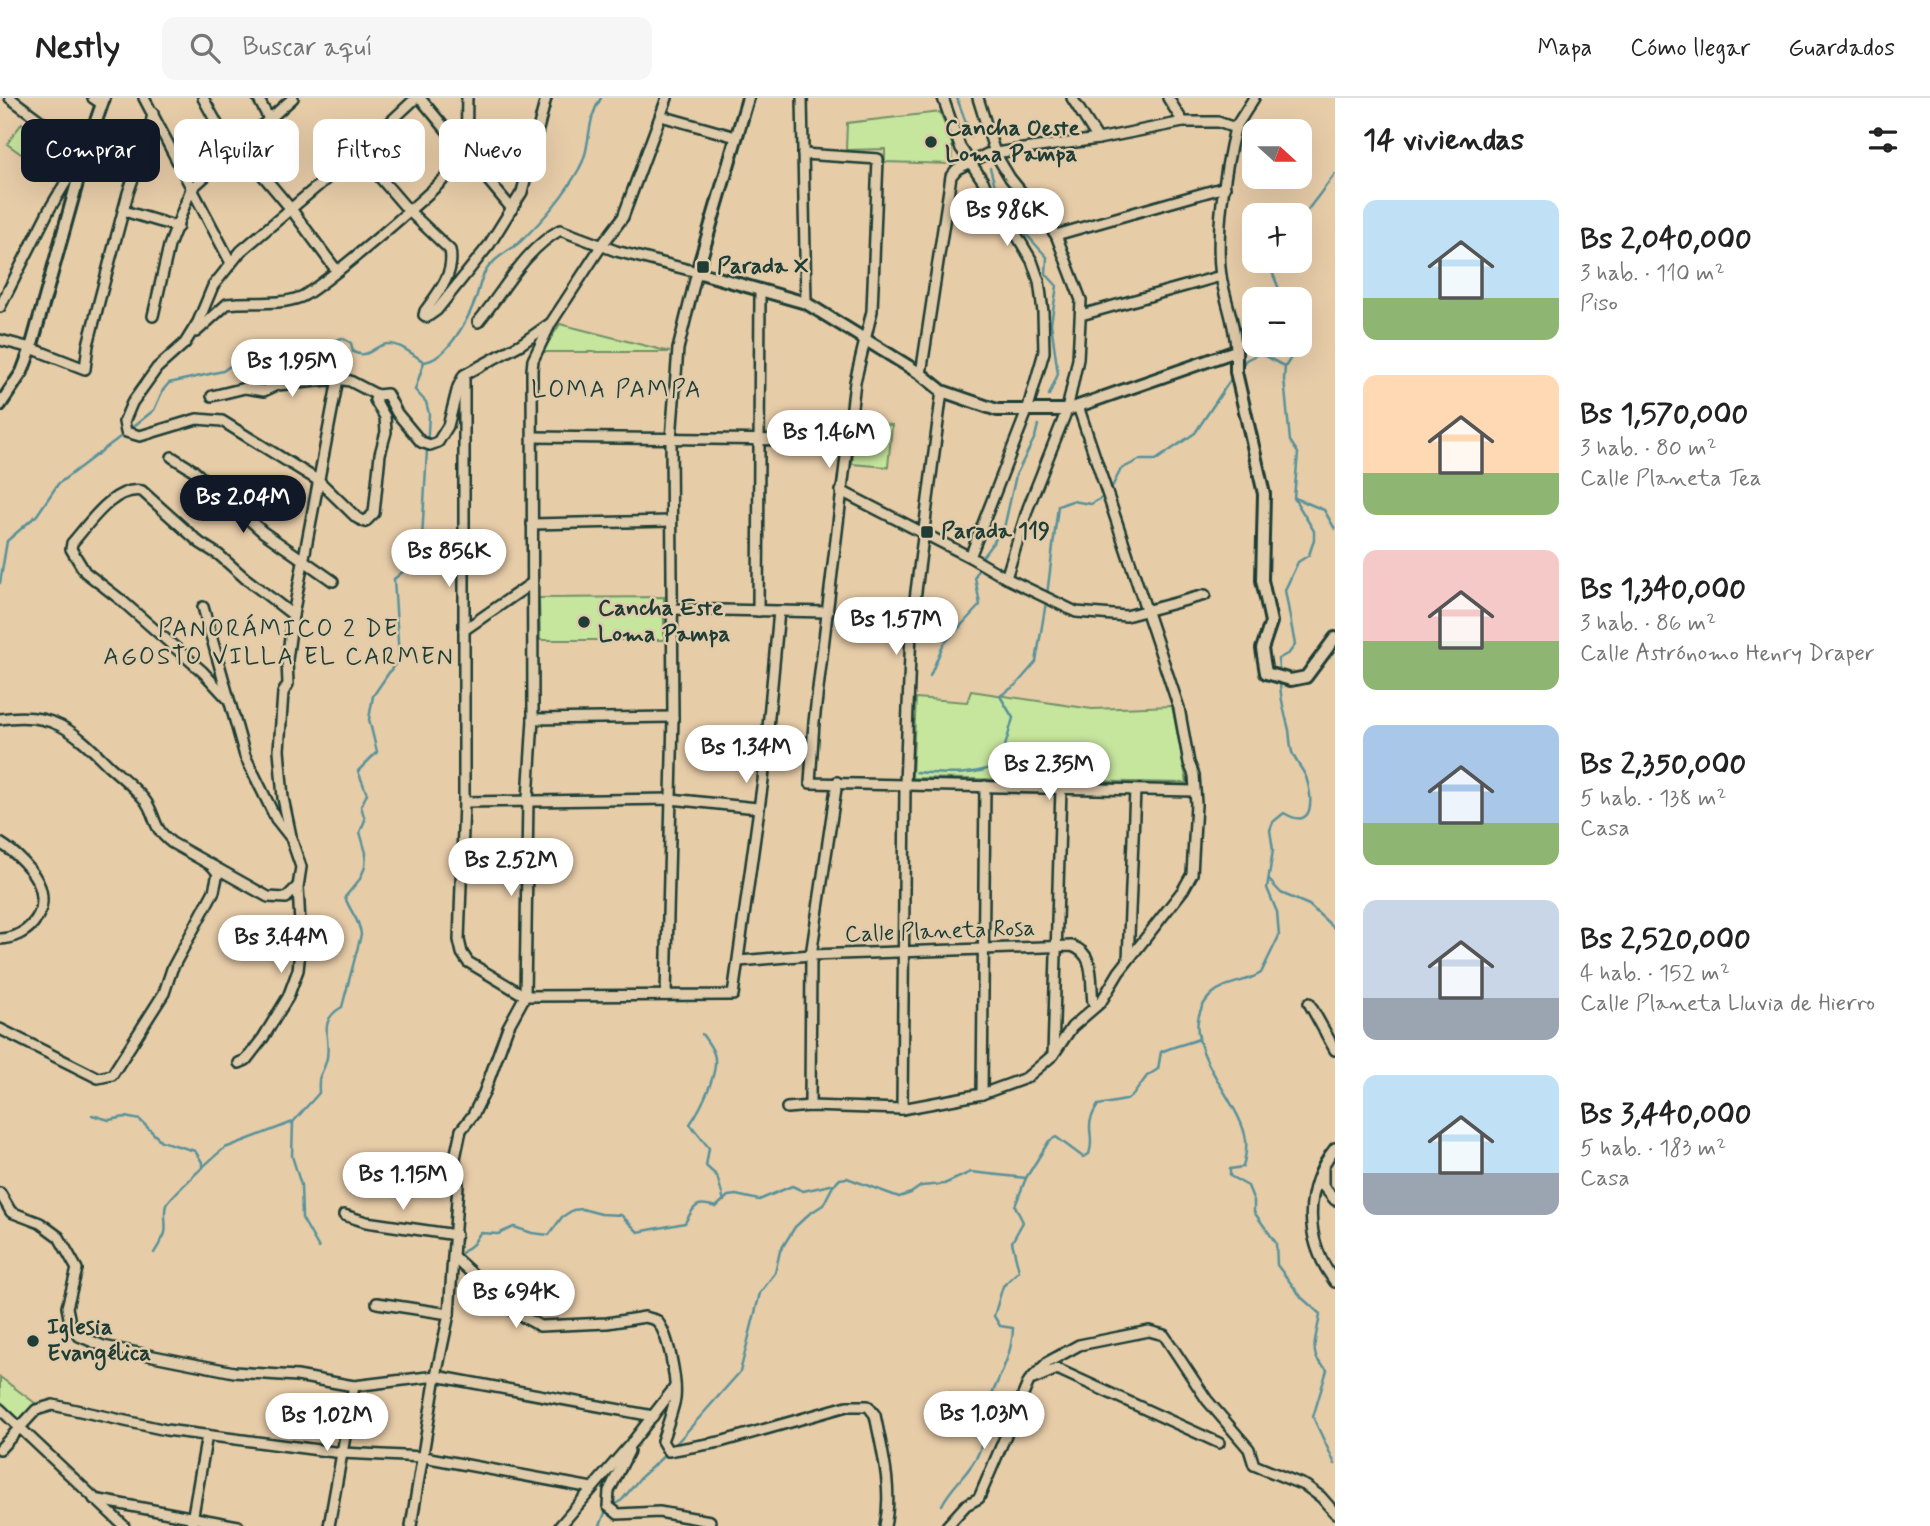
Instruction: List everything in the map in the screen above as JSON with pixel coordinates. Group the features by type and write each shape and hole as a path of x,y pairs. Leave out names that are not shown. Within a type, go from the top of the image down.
{"street":[{"path":"10,98 38,119"},
{"path":"144,98 231,263"},
{"path":"203,98 216,119"},
{"path":"258,98 269,119 293,98"},
{"path":"395,119 418,98 439,121"},
{"path":"467,98 467,119"},
{"path":"384,182 408,210 450,250 452,259 443,286 425,312 427,317 436,310 489,245 512,209 529,173 546,98"},
{"path":"411,1526 449,1314 455,1258 458,1185 456,1158 461,1130 473,1115 484,1093 508,1027 525,996 528,799 533,719 533,360 551,323 602,244 624,217 667,98"},
{"path":"666,995 673,717 671,439 678,349 697,272 748,98"},
{"path":"802,98 806,303"},
{"path":"943,98 960,147 983,181 994,209 1016,234 1032,261 1039,281 1044,352 1027,411 970,556"},
{"path":"978,98 995,153 1010,178 1056,234 1074,278 1082,315 1073,408 1028,508 1006,578"},
{"path":"1072,98 1098,139"},
{"path":"1168,98 1184,121"},
{"path":"1254,98 1235,128 1225,187 1221,276 1234,330 1236,372 1264,494 1262,580 1271,622 1262,649 1266,673 1291,680 1306,677 1335,638"},
{"path":"95,119 99,100"},
{"path":"0,340 31,348 85,369 88,345 153,113"},
{"path":"661,116 736,137"},
{"path":"921,374 951,176 957,169 995,153 1098,139 1184,121 1219,122 1235,128"},
{"path":"803,154 878,159 873,311 855,382 810,783 1194,791"},
{"path":"377,395 375,400 385,417 386,432 371,518 365,522 357,518 319,481 216,419 175,424 139,436 126,432 124,422 132,403 156,368 227,304 258,304 298,298 337,271 439,181"},
{"path":"0,307 49,210 66,182"},
{"path":"0,405 22,372 31,348 78,182"},
{"path":"153,316 169,246 191,188 198,182"},
{"path":"266,182 291,209 337,271"},
{"path":"185,343 198,322 213,286 241,251 323,182"},
{"path":"490,182 512,209"},
{"path":"1056,234 1225,187"},
{"path":"124,211 178,227"},
{"path":"478,321 502,293 513,272 548,236 560,229 616,251 806,303 921,374 942,391 997,410 1073,408 1236,351"},
{"path":"1082,315 1221,276"},
{"path":"758,611 760,291"},
{"path":"212,396 246,388 264,391 277,386 338,379 350,381 377,395 387,394 397,413 421,442 430,445 438,442 448,426 458,387 464,375 521,344 551,323"},
{"path":"464,375 464,802 459,940 462,953 478,970 525,996 733,995 763,780 779,611"},
{"path":"239,1063 246,1060 263,1038 288,997 301,953 298,887 301,867 291,838 283,798 279,750 293,615 338,379"},
{"path":"902,1109 905,784 911,630 942,391"},
{"path":"787,1108 810,1106 902,1109 982,1094 1026,1078 1053,1055 1072,1027 1097,1005 1128,960 1183,890 1192,874 1196,804 1194,775 1179,708 1073,408"},
{"path":"533,437 795,440"},
{"path":"172,457 183,463 243,516 333,581"},
{"path":"227,698 203,672 85,572 71,550 72,543 117,496 130,491 142,491 200,543 219,555 244,578 293,615"},
{"path":"841,491 1076,612 1109,616 1146,611 1205,595"},
{"path":"532,524 671,521"},
{"path":"464,630 532,583"},
{"path":"203,607 247,763 276,819 291,838"},
{"path":"671,609 828,612"},
{"path":"0,719 33,716 57,723 76,733 145,800 162,835 268,897 286,898 298,887"},
{"path":"533,719 673,717"},
{"path":"810,1106 811,955 837,782"},
{"path":"982,1094 985,786"},
{"path":"1053,1055 1061,788"},
{"path":"1128,960 1135,790"},
{"path":"464,802 671,799 757,808"},
{"path":"0,843 17,855 37,881 42,897 37,918 26,931 19,936 0,939"},
{"path":"0,1029 98,1078 112,1075 164,993 172,969 214,891 218,873 212,866"},
{"name":"Calle Planeta Rosa","path":"738,961 811,955 1072,946 1081,949 1091,967 1093,1002 1097,1005"},
{"path":"1309,1003 1335,1050"},
{"path":"1335,1148 1323,1165 1311,1200 1311,1224 1322,1259 1335,1282"},
{"path":"1323,1165 1323,1185 1335,1200"},
{"path":"0,1193 10,1212 40,1223 59,1237 77,1269 66,1307 69,1323 79,1336 103,1346 234,1372 297,1376 354,1385 436,1376 653,1416"},
{"path":"344,1215 366,1222 456,1235"},
{"path":"455,1258 516,1313 540,1326 607,1323 645,1317 656,1320 664,1333 675,1387 672,1412 662,1441 664,1448 671,1451 720,1442 848,1406 868,1406 875,1415 888,1487 885,1526"},
{"path":"377,1303 449,1314"},
{"path":"947,1526 956,1514 975,1502 983,1492 1028,1381 1048,1362 1079,1346 1149,1331 1164,1335 1207,1399 1245,1444 1254,1465 1306,1486 1321,1497 1335,1513"},
{"path":"1028,1381 1057,1369 1219,1443"},
{"path":"329,1526 354,1385"},
{"path":"560,1526 634,1440 675,1387"},
{"path":"0,1449 36,1410 53,1405 93,1415 207,1435 342,1453 424,1457 592,1488"},
{"path":"0,1409 124,1526"},
{"path":"192,1522 207,1435"},
{"path":"634,1440 609,1491 608,1506 618,1514 659,1512 710,1521"},
{"path":"93,1498 192,1522 238,1526"}],"green space":[{"path":"940,112 952,144 952,164 885,162 885,149 846,150 847,123"},
{"path":"21,124 21,154 7,144"},
{"path":"560,324 670,352 542,352"},
{"path":"856,422 892,425 888,467 852,464"},
{"path":"664,597 664,640 540,640 539,598"},
{"path":"971,691 1092,709 1172,706 1187,783 912,778 916,698 967,702"},
{"path":"0,1377 35,1403 22,1422 0,1401"}],"waterway":[{"path":"154,1253 165,1233 166,1205 194,1175 225,1148 293,1122 319,1093 319,1078 328,1054 327,1025 329,1019 342,1007 361,935 345,897 360,879 365,867 366,853 360,832 365,820 361,806 367,794 358,771 377,752 369,719 373,696 399,658 394,579 410,566 422,539 429,414 426,402 415,390 424,362 432,360 448,347 461,329 488,267 529,233 553,207 573,178 583,161 593,116 601,98"},
{"path":"957,98 971,137"},
{"path":"990,168 1001,207 1047,257 1046,274 1057,286 1051,323 1058,374 1049,395"},
{"path":"1312,204 1335,174"},
{"path":"1272,273 1278,287"},
{"path":"129,430 154,410 169,383 223,371 245,355 264,354 270,359 294,357 302,349 342,338 351,343 353,352 359,354 368,353 379,346 394,344 424,362"},
{"path":"1240,368 1246,360 1260,353 1284,366"},
{"path":"1280,675 1278,659 1289,653 1295,645 1285,590 1298,562 1309,555 1314,540 1314,531 1294,498 1298,453 1290,441 1284,379 1285,367 1291,357"},
{"path":"1110,491 1121,469 1139,460 1156,460 1195,433 1233,376"},
{"path":"983,556 1004,528 1016,475 1038,425"},
{"path":"0,583 7,541 37,515 58,484 124,434"},
{"path":"1047,595 1058,506 1072,501 1091,504 1105,496"},
{"path":"1295,498 1324,510 1335,529"},
{"path":"930,676 943,645 980,605 975,577 978,570"},
{"path":"916,772 969,773 1000,764 1013,718 1000,696 1016,685 1036,662 1046,602"},
{"path":"1280,682 1292,752 1306,777 1310,802 1309,810 1302,818 1294,818 1284,813 1273,822 1270,830 1273,850 1267,888 1277,912 1279,936 1261,973 1212,994 1200,1011 1197,1029 1201,1047 1241,1123 1246,1140 1243,1167 1230,1169 1230,1176 1248,1186 1254,1201 1254,1212 1276,1243 1277,1265 1302,1298 1320,1314 1315,1351 1319,1362 1327,1370 1313,1417 1335,1464"},
{"path":"1269,880 1281,893 1309,905 1335,929"},
{"path":"702,1034 714,1054 714,1070 704,1100 690,1124 709,1148 706,1166 717,1176 724,1201"},
{"path":"674,1446 740,1372 760,1293 775,1273 780,1251 795,1227 823,1205 840,1179 847,1178 899,1197 921,1186 944,1184 971,1172 1026,1178 1049,1141 1056,1137 1083,1157 1089,1154 1091,1120 1098,1105 1126,1100 1147,1076 1158,1069 1161,1052 1199,1039 1199,1036"},
{"path":"92,1115 109,1120 125,1117 140,1120 161,1141 195,1151 202,1162 202,1168"},
{"path":"293,1122 292,1156 301,1185 302,1218 319,1248"},
{"path":"942,1505 972,1466 979,1452 990,1399 1010,1350 1013,1328 1000,1326 994,1316 1003,1286 1019,1271 1012,1242 1023,1222 1015,1206 1026,1178"},
{"path":"462,1253 473,1244 480,1233 498,1234 514,1227 549,1235 562,1217 573,1210 621,1215 638,1232 685,1223 696,1206 704,1204 716,1207 728,1196 759,1200 792,1186 803,1191 835,1184"},
{"path":"612,1506 622,1500 640,1478 667,1453"},
{"path":"600,1526 606,1510"}],"place":[{"name":"Cancha Oeste Loma Pampa","path":"931,142"},
{"name":"Parada X","path":"703,267"},
{"name":"Parada 119","path":"927,532"},
{"name":"Cancha Este Loma Pampa","path":"584,622"},
{"name":"Iglesia Evangélica","path":"33,1341"}],"district":[{"name":"LOMA PAMPA","path":"617,390"},
{"name":"PANORÁMICO 2 DE AGOSTO VILLA EL CARMEN","path":"279,643"}]}
